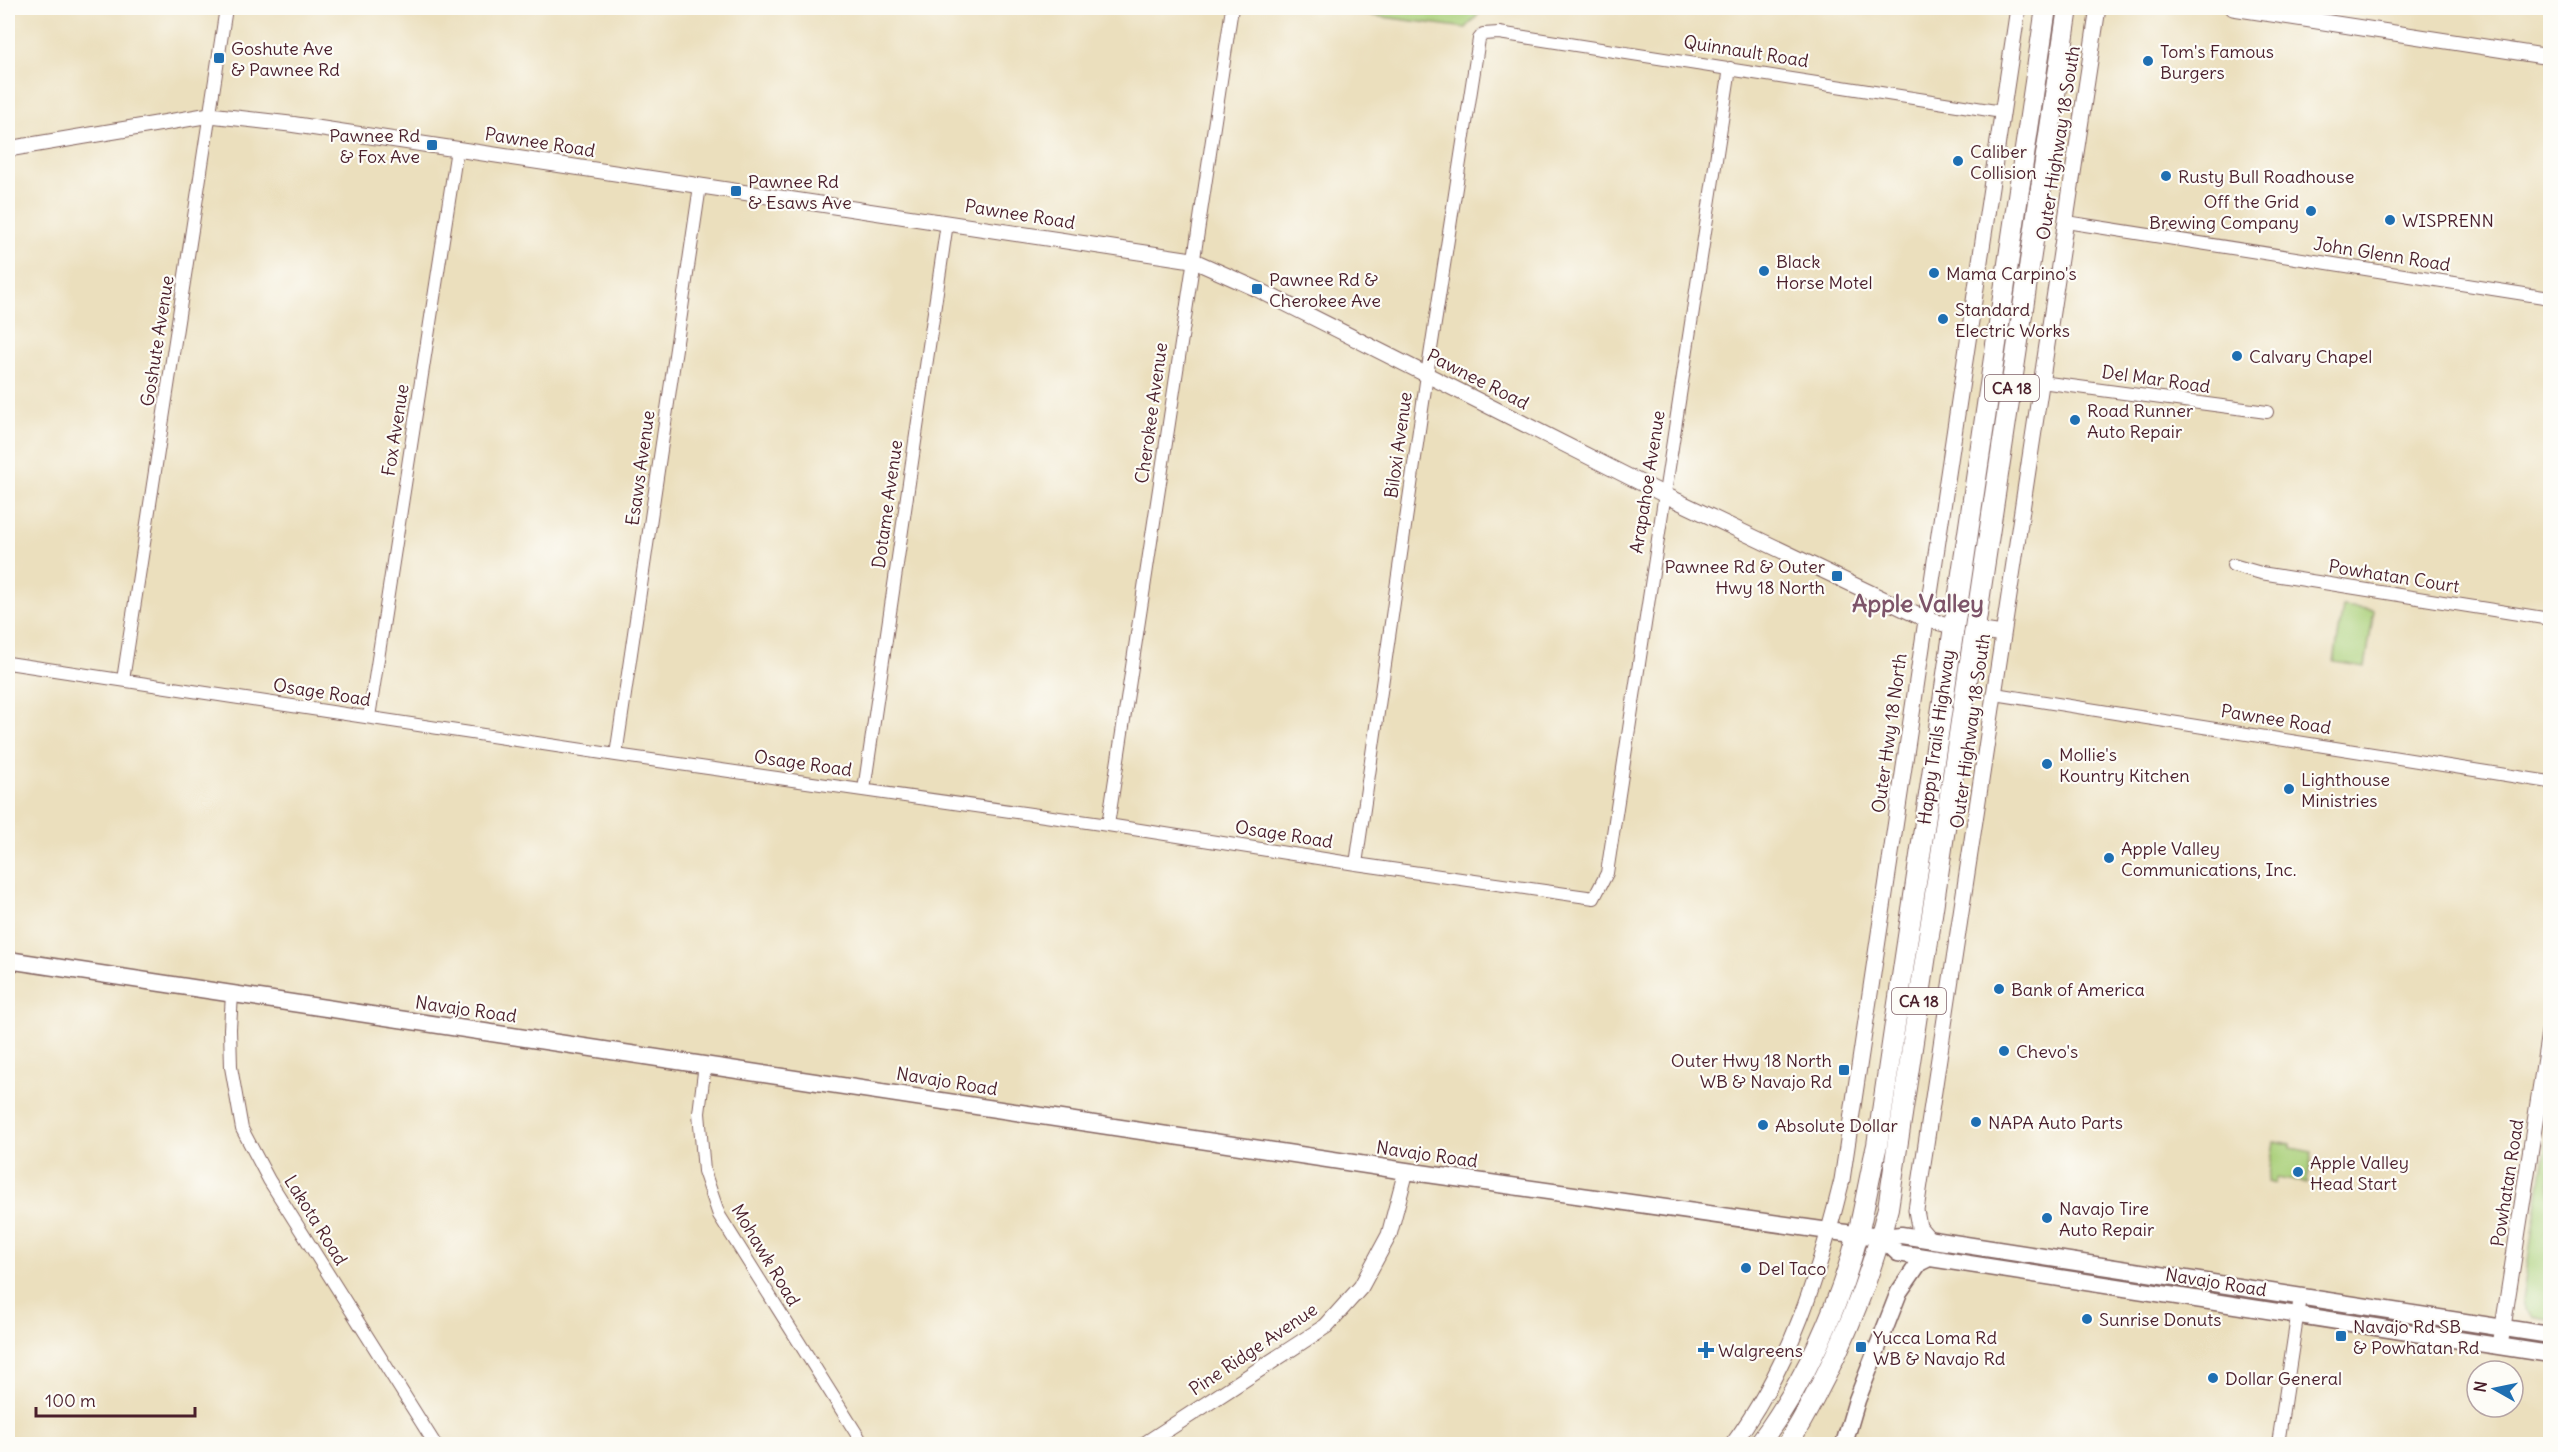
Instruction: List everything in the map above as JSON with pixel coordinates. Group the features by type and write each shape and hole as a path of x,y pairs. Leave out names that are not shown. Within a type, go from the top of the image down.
{"main road":[{"name":"Happy Trails Highway","path":"1759,1444 1810,1359 1832,1310 1858,1234 1876,1145 2046,8"},
{"name":"Happy Trails Highway","path":"1788,1444 1847,1330 1881,1237 1888,1208 2068,8"},
{"path":"1972,503 1978,521 1964,616 1969,625 1976,630"},
{"path":"1952,626 1964,641 1950,739 1955,765"},
{"name":"Navajo Road","path":"8,960 1406,1171 1829,1231 1881,1237 1901,1235 1929,1239 2550,1335"},
{"path":"1881,1237 1898,1253 1899,1292"},
{"name":"Navajo Road","path":"1898,1253 2550,1354"},
{"path":"1844,1444 1857,1400 1899,1292 1919,1263 1929,1258"}],"street":[{"name":"Goshute Avenue","path":"123,680 226,8"},
{"name":"Cherokee Avenue","path":"1108,825 1191,260 1232,8"},
{"name":"Outer Hwy 18 North","path":"1733,1444 1761,1402 1796,1335 1811,1294 1842,1180 2018,8"},
{"name":"Outer Highway 18 South","path":"1916,1210 2098,8"},
{"path":"2233,8 2550,57"},
{"name":"Quinnault Road","path":"1483,34 1499,33 2002,112"},
{"name":"Biloxi Avenue","path":"1356,864 1477,44 1483,34"},
{"name":"Arapahoe Avenue","path":"1593,898 1607,873 1663,494 1730,68"},
{"name":"Pawnee Road","path":"8,149 210,115 290,124 1191,260 1257,289 1663,494 1925,619 1952,626"},
{"name":"Fox Avenue","path":"369,717 457,149"},
{"name":"Esaws Avenue","path":"616,755 700,186"},
{"name":"John Glenn Road","path":"2066,222 2550,298"},
{"name":"Dotame Avenue","path":"864,790 947,223"},
{"name":"Del Mar Road","path":"2041,381 2267,412"},
{"name":"Powhatan Court","path":"2233,565 2261,573 2550,620"},
{"path":"1976,630 2003,634"},
{"name":"Osage Road","path":"8,663 616,755 1108,825 1593,898"},
{"name":"Pawnee Road","path":"1995,694 2550,782"},
{"name":"Lakota Road","path":"232,994 231,1066 242,1129 269,1180 435,1444"},
{"name":"Powhatan Road","path":"2500,1346 2550,1026"},
{"name":"Mohawk Road","path":"705,1064 699,1113 704,1171 719,1215 863,1444"},
{"name":"Pine Ridge Avenue","path":"1144,1444 1326,1326 1361,1287 1389,1235 1406,1171"},
{"path":"1901,1235 1916,1210"},
{"path":"1916,1210 1918,1227 1929,1239"},
{"path":"2278,1444 2300,1297"}],"green space":[{"path":"1354,8 1479,8 1478,15 1466,28 1353,13"},
{"path":"2343,606 2374,610 2365,667 2334,662"},
{"path":"2550,1114 2550,1320 2532,1317 2524,1308 2522,1301"},
{"path":"2274,1141 2291,1144 2291,1148 2312,1152 2307,1183 2276,1178 2275,1183 2268,1181"}],"place":[{"name":"Goshute Ave & Pawnee Rd","path":"219,58"},
{"name":"Tom's Famous Burgers","path":"2148,61"},
{"name":"Pawnee Rd & Fox Ave","path":"432,145"},
{"name":"Caliber Collision","path":"1958,161"},
{"name":"Rusty Bull Roadhouse","path":"2166,176"},
{"name":"Pawnee Rd & Esaws Ave","path":"736,191"},
{"name":"Off the Grid Brewing Company","path":"2311,211"},
{"name":"WISPRENN","path":"2390,220"},
{"name":"Black Horse Motel","path":"1764,271"},
{"name":"Mama Carpino's","path":"1934,273"},
{"name":"Pawnee Rd & Cherokee Ave","path":"1257,289"},
{"name":"Standard Electric Works","path":"1943,319"},
{"name":"Calvary Chapel","path":"2237,356"},
{"name":"Road Runner Auto Repair","path":"2075,420"},
{"name":"Pawnee Rd & Outer Hwy 18 North","path":"1837,576"},
{"name":"Mollie's Kountry Kitchen","path":"2047,764"},
{"name":"Lighthouse Ministries","path":"2289,789"},
{"name":"Apple Valley Communications, Inc.","path":"2109,858"},
{"name":"Bank of America","path":"1999,989"},
{"name":"Chevo's","path":"2004,1051"},
{"name":"Outer Hwy 18 North WB & Navajo Rd","path":"1844,1070"},
{"name":"NAPA Auto Parts","path":"1976,1122"},
{"name":"Absolute Dollar","path":"1763,1125"},
{"name":"Apple Valley Head Start","path":"2298,1172"},
{"name":"Navajo Tire Auto Repair","path":"2047,1218"},
{"name":"Del Taco","path":"1746,1268"},
{"name":"Sunrise Donuts","path":"2087,1319"},
{"name":"Navajo Rd SB & Powhatan Rd","path":"2341,1336"},
{"name":"Yucca Loma Rd WB & Navajo Rd","path":"1861,1347"},
{"name":"Walgreens","path":"1706,1350"},
{"name":"Dollar General","path":"2213,1378"}],"district":[{"name":"Apple Valley","path":"1918,603"}]}
